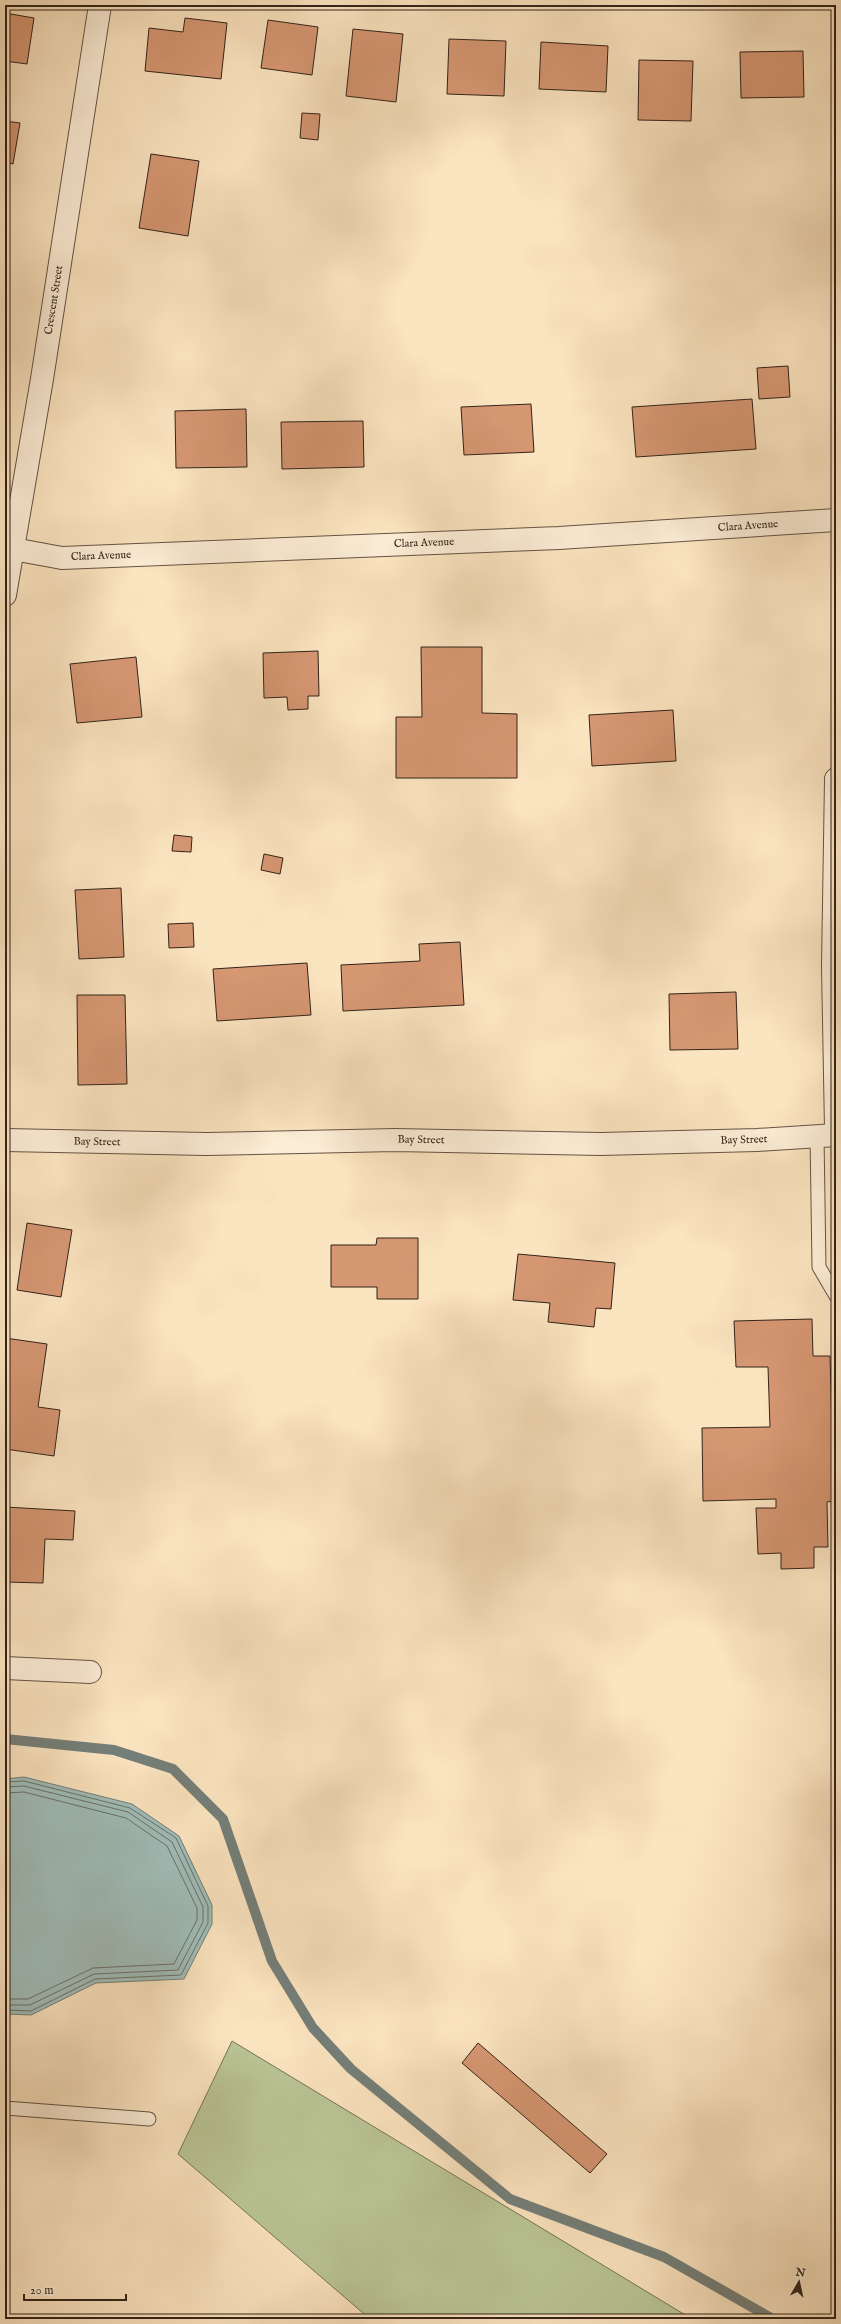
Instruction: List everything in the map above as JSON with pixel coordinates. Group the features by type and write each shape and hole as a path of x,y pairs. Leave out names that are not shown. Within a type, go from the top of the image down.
{"street":[{"name":"Crescent Street","path":"5,595 42,379 100,5"},
{"name":"Clara Avenue","path":"13,549 62,558 558,538 836,520"},
{"path":"830,1133 836,778"},
{"name":"Bay Street","path":"5,1140 207,1144 394,1140 601,1144 830,1133"},
{"path":"5,1668 90,1672"}],"lane":[{"path":"830,1133 819,1268 836,1296"},
{"path":"5,2108 149,2119"}],"green space":[{"path":"232,2041 692,2319 370,2319 178,2154"}],"water":[{"path":"24,1777 132,1804 179,1836 212,1905 212,1924 184,1979 96,1983 31,2015 5,2014 5,1779"}],"building":[{"path":"5,13 34,18 27,64 5,61"},
{"path":"185,18 227,23 221,79 145,71 149,28 183,32"},
{"path":"268,20 318,27 312,75 261,68"},
{"path":"353,29 403,34 396,102 346,96"},
{"path":"449,39 506,41 504,96 447,94"},
{"path":"541,42 608,46 606,92 539,89"},
{"path":"803,51 804,97 741,98 740,52"},
{"path":"639,60 693,61 691,121 638,120"},
{"path":"302,113 320,114 318,140 300,138"},
{"path":"5,121 20,123 13,164 5,162"},
{"path":"151,154 199,161 188,236 139,228"},
{"path":"788,366 790,397 759,399 757,368"},
{"path":"752,399 756,449 636,457 632,407"},
{"path":"531,404 534,452 464,455 461,407"},
{"path":"246,409 247,467 176,468 175,411"},
{"path":"363,421 364,467 282,469 281,422"},
{"path":"421,647 482,647 482,713 517,714 517,778 396,778 396,717 422,717"},
{"path":"318,651 319,696 308,696 308,709 288,710 287,697 264,698 263,653"},
{"path":"136,657 142,717 77,723 70,664"},
{"path":"673,710 676,761 592,766 589,715"},
{"path":"174,835 192,837 191,852 172,851"},
{"path":"264,854 283,858 280,874 261,870"},
{"path":"121,888 124,957 79,959 75,890"},
{"path":"193,923 194,947 169,948 168,924"},
{"path":"460,942 464,1005 343,1011 341,965 420,961 419,944"},
{"path":"307,963 311,1015 217,1021 213,969"},
{"path":"736,992 738,1049 670,1050 669,994"},
{"path":"77,995 125,995 127,1084 78,1085"},
{"path":"27,1223 72,1230 61,1297 17,1290"},
{"path":"377,1238 418,1238 418,1299 377,1299 377,1287 331,1287 331,1245 376,1245"},
{"path":"518,1254 615,1263 611,1309 596,1308 594,1327 548,1322 550,1303 513,1300"},
{"path":"812,1319 813,1356 830,1356 834,1501 827,1502 828,1547 814,1547 814,1568 781,1569 781,1553 758,1554 756,1508 776,1508 776,1499 703,1501 702,1428 770,1427 768,1367 736,1367 734,1321"},
{"path":"5,1338 47,1344 38,1407 60,1410 54,1456 5,1449"},
{"path":"5,1507 75,1511 73,1540 45,1539 43,1583 5,1582"},
{"path":"478,2043 607,2154 590,2173 462,2063"}],"waterway":[{"path":"5,1739 114,1750 173,1769 223,1819 272,1961 313,2028 351,2069 510,2199 664,2257 773,2319"}]}
